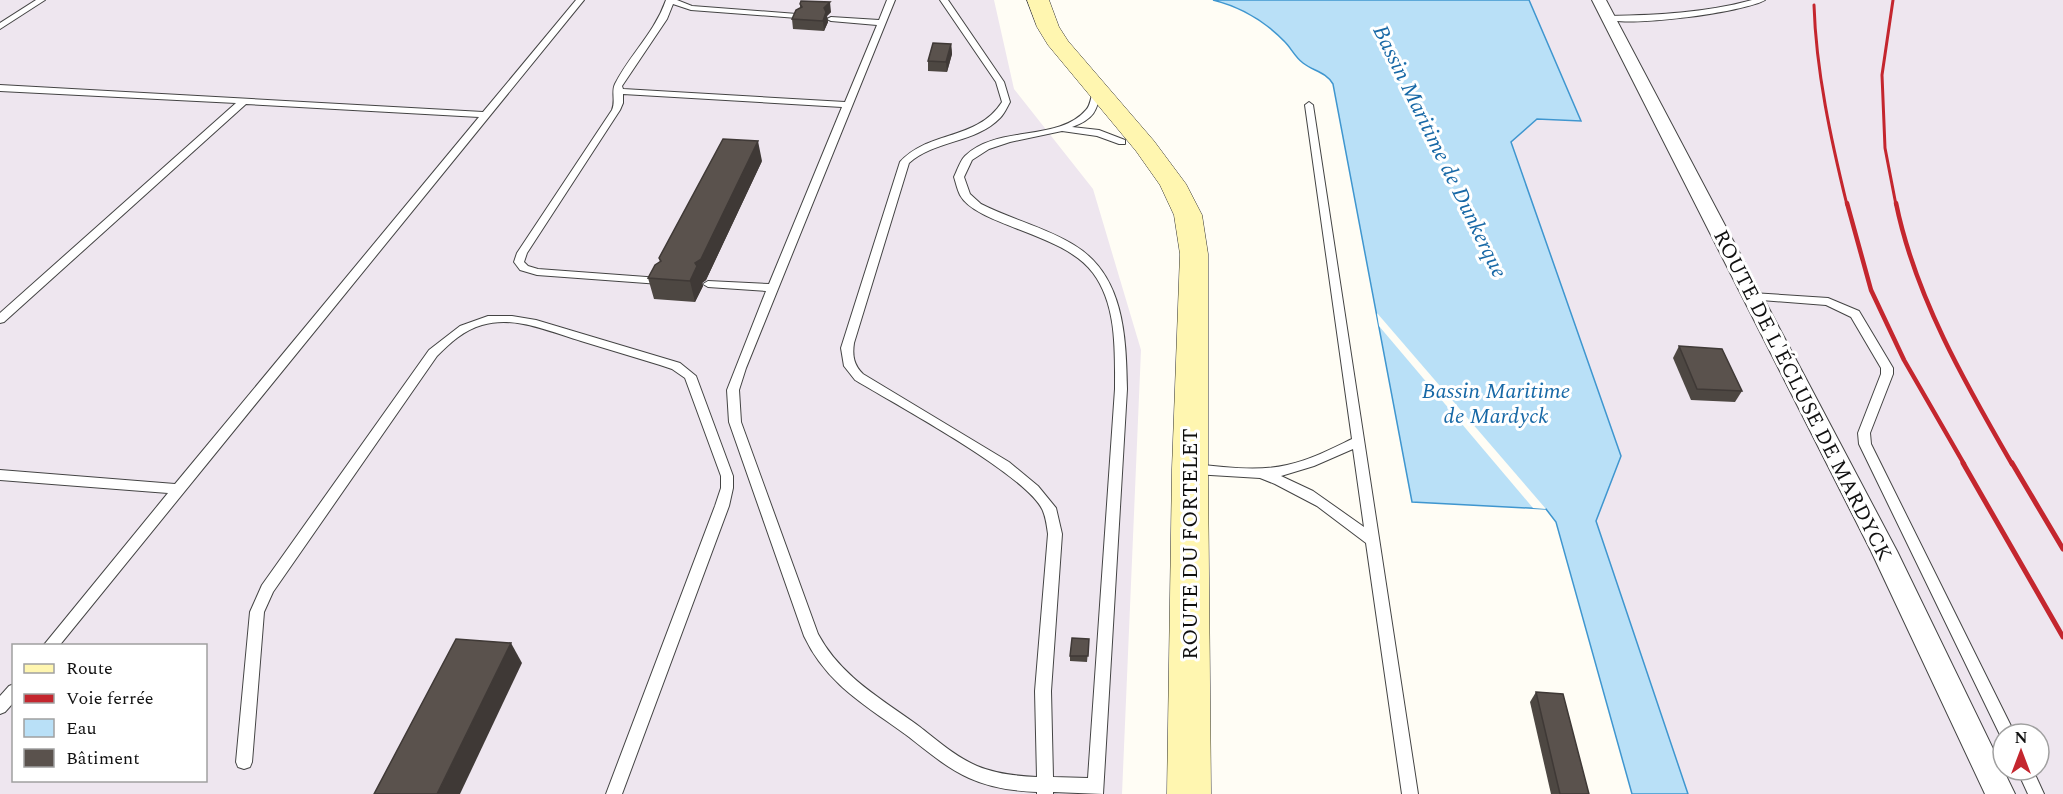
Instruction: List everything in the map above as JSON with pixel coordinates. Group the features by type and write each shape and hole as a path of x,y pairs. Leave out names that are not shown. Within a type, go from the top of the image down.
{"main road":[{"name":"ROUTE DU FORTELET","path":"1023,0 1030,24 1043,47 1152,154 1183,200 1191,225 1193,244 1189,794"},
{"name":"ROUTE DU FORTELET","path":"1038,0 1045,22 1054,39 1122,142 1158,188 1172,213 1183,247 1192,295"}],"street":[{"name":"ROUTE DE L'ÉCLUSE DE MARDYCK","path":"1603,9 1897,577 2000,794"}],"lane":[{"path":"0,27 41,0"},
{"path":"51,644 580,0"},
{"path":"660,280 537,272 524,268 519,262 522,253 616,110 620,103 617,92 619,84 663,19 670,0 691,8 797,16"},
{"path":"891,0 736,379 732,410 818,650 849,686 963,768 987,778 1045,789 1095,790 1121,389 1121,352 1116,318 1105,283 1089,259 1071,247 985,210 965,195 959,183 962,166 970,156 984,147 1059,129 1079,121 1095,99"},
{"path":"944,0 997,77 1006,102 998,115 988,123 918,152 905,162 848,343 847,358 853,372 859,377 1005,465 1034,490 1049,508 1055,534 1043,691 1045,789"},
{"path":"1603,9 1672,18 1723,10 1761,0"},
{"path":"831,19 881,23"},
{"path":"0,88 485,115"},
{"path":"617,92 847,105"},
{"path":"0,319 244,101"},
{"path":"1310,105 1357,442 1410,794"},
{"path":"1059,129 1091,131 1122,142"},
{"path":"708,284 772,288"},
{"path":"1752,297 1819,300 1844,307 1855,314 1885,362 1887,374 1864,433 1865,444 2001,722"},
{"path":"244,762 257,612 267,589 433,353 447,340 468,327 488,320 505,320 548,327 685,370 690,376 727,477 725,499 615,794"},
{"path":"1190,469 1261,473 1311,463 1357,442"},
{"path":"1261,473 1289,484 1320,501 1372,540"},
{"path":"0,475 178,489"},
{"path":"0,707 12,693"}],"shaded area":[{"path":"0,0 994,0 1014,89 1093,189 1141,350 1122,794 0,794"},
{"path":"1529,0 2063,0 2063,794 1688,794 1596,521 1621,455 1510,142 1537,119 1581,120"}],"water":[{"name":"Bassin Maritime de Mardyck","path":"1213,0 1529,0 1581,121 1537,119 1511,142 1621,456 1596,521 1688,794 1632,794 1556,522 1546,509 1412,502 1333,84 1323,74 1300,61 1277,34 1260,21 1233,6"}],"pier":[{"path":"1377,313 1546,509 1533,508 1379,326"}],"building":[{"path":"801,1 830,2 824,8 826,12 823,21 792,19 796,10 802,7"},
{"path":"933,43 951,44 946,62 928,61"},
{"path":"723,139 758,141 701,259 695,263 697,266 690,281 648,278 655,265 661,261 659,258"},
{"path":"1679,346 1722,349 1742,391 1697,389"},
{"path":"1072,638 1089,639 1088,656 1070,656"},
{"path":"456,639 511,643 437,794 374,794"},
{"path":"1536,692 1563,694 1589,794 1560,794"}],"railway":[{"path":"1893,0 1882,75 1885,148 1896,205"},
{"path":"1814,5 1825,105 1847,205"},
{"path":"1847,203 1871,290 1904,360 1964,464"},
{"path":"1896,203 1905,238 1929,305 1960,370 2012,464"},
{"path":"1963,463 2063,637"},
{"path":"2012,463 2063,549"}],"water label":[{"name":"Bassin Maritime de Dunkerque","path":"1441,151"}]}
